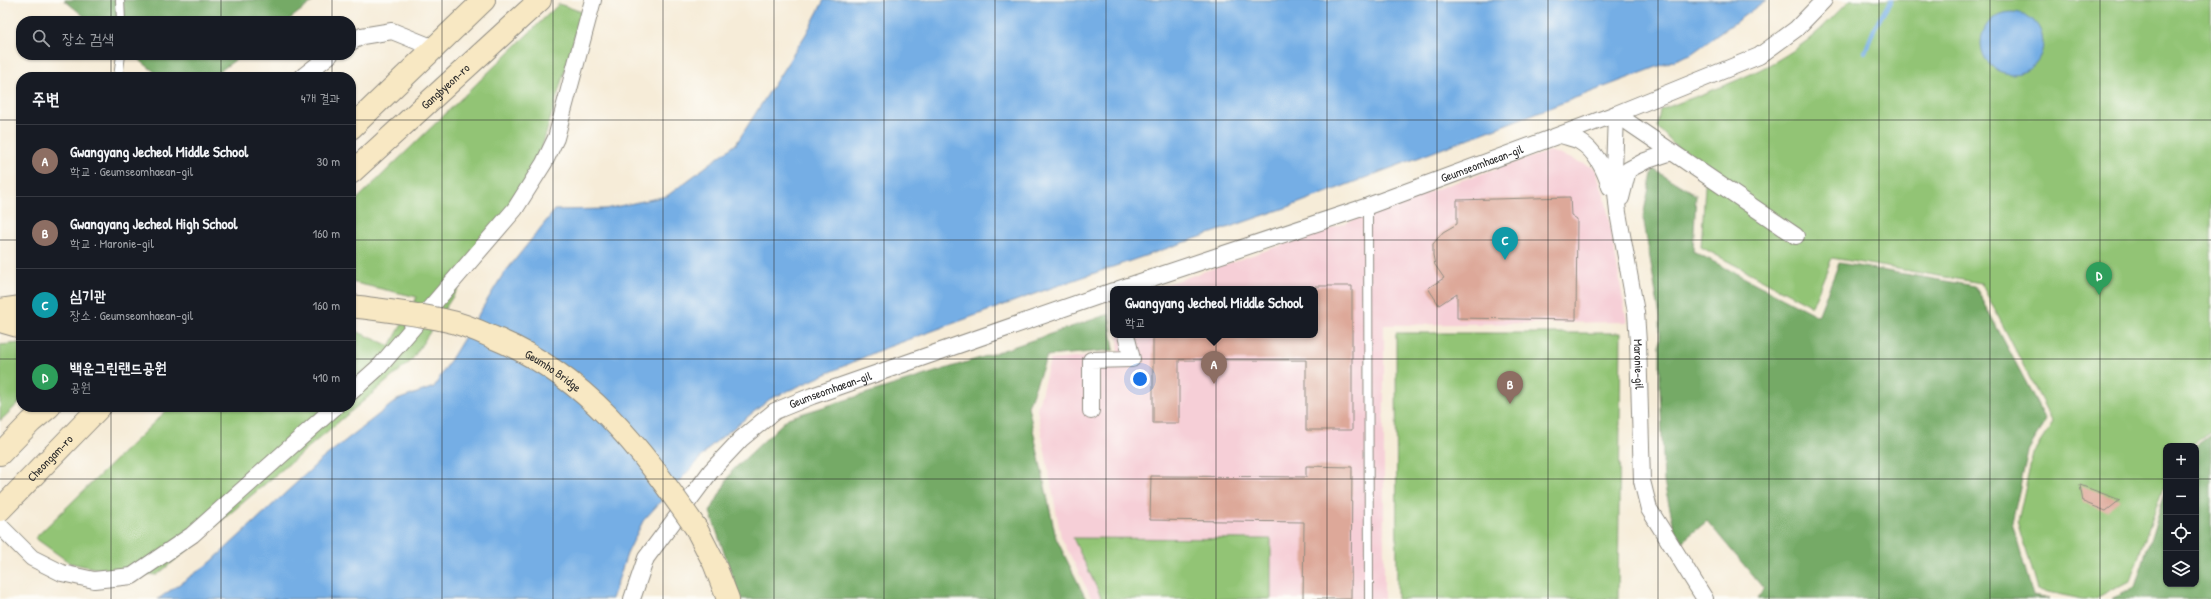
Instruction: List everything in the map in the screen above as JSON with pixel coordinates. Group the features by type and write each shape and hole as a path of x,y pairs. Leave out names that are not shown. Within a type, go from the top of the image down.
{"main road":[{"path":"356,123 484,0"},
{"name":"Gangbyeon-ro","path":"356,168 540,0"},
{"path":"356,173 371,155"},
{"name":"Geumho Bridge","path":"356,307 445,320 498,339 525,351 549,365 581,389 630,438 657,472 696,528 714,563 728,599"},
{"path":"0,310 16,308"},
{"path":"0,321 16,326"},
{"path":"0,454 35,414"},
{"name":"Cheongam-ro","path":"0,510 94,414"}],"street":[{"name":"Geumseomhaean-gil","path":"1128,286 1368,206 1616,114 1759,56 1796,29 1824,0"},
{"path":"356,388 380,366 519,203 544,163 556,138 589,4"},
{"path":"356,39 362,36 392,31 434,48"},
{"path":"308,72 324,60"},
{"path":"1616,114 1796,236"},
{"name":"Maronie-gil","path":"1616,114 1614,172 1618,213 1636,312 1642,481 1649,509 1705,599"},
{"path":"1560,135 1579,141 1604,168 1618,213"},
{"path":"1618,213 1628,170 1645,160 1672,152"},
{"name":"Geumseomhaean-gil","path":"632,599 646,558 711,471 741,439 775,411 812,396 1110,292"},
{"path":"1091,411 1091,360 1132,358 1127,338"},
{"path":"0,526 32,558 62,573 94,580 132,576 192,535 329,412"}],"lane":[{"path":"120,0 121,16"},
{"path":"119,72 120,60"},
{"path":"1368,206 1369,599"}],"shaded area":[{"path":"1550,151 1595,168 1605,197 1627,322 1384,325 1384,599 1092,599 1061,537 1037,409 1050,360 1119,354 1118,338 1318,338 1318,286 1162,286 1340,225 1447,185"}],"green space":[{"path":"64,0 315,0 294,16 84,16"},
{"path":"1850,0 2211,0 2211,432 2194,443 2163,443 2163,488 2130,581 2096,599 2082,599 2038,590 2018,521 2033,453 2053,423 1981,283 1832,258 1812,306 1701,247 1706,172 1688,159 1657,127 1660,110 1751,74 1785,56 1814,35"},
{"path":"559,4 582,12 540,154 507,213 411,361 356,407 356,332 390,346 417,297 356,283 356,200"},
{"path":"139,60 235,60 219,72 155,72"},
{"path":"1653,169 1696,195 1693,251 1818,316 1839,263 1975,286 2046,420 2028,451 2012,523 2033,596 2049,599 1757,599 1764,589 1707,521 1678,545 1664,482 1660,389 1660,318 1643,216"},
{"path":"1109,314 1110,338 1112,338 1114,350 1047,356 1028,406 1056,538 1086,599 740,599 710,512 732,471 788,418 980,358"},
{"path":"1396,333 1621,333 1618,599 1397,599"},
{"path":"16,343 16,406 0,421 0,345"},
{"path":"165,412 350,412 157,575 108,571 70,563 35,538"},
{"path":"2211,435 2211,599 2111,599 2135,587 2163,499 2163,587 2199,587 2199,443"},
{"path":"1073,538 1271,539 1271,599 1102,599"}],"water":[{"path":"824,0 1766,0 1691,54 1291,206 1051,288 880,350 770,399 712,445 643,521 627,554 612,599 158,599 211,562 322,459 397,400 434,387 502,276 555,210 605,209 667,196 736,144 806,34"},
{"path":"2006,12 2018,12 2034,21 2041,31 2043,43 2041,55 2034,65 2018,74 2006,74 1995,69 1986,60 1981,49 1981,37 1986,26 1995,17"}],"building":[{"path":"1570,197 1571,215 1577,219 1576,320 1457,318 1457,293 1439,305 1428,288 1444,278 1435,265 1433,244 1443,232 1457,224 1457,200"},
{"path":"1318,286 1352,286 1352,430 1306,430 1306,360 1179,360 1179,423 1153,423 1153,338 1318,338"},
{"path":"1306,466 1352,467 1351,599 1303,599 1304,522 1150,520 1151,476 1306,477"},
{"path":"2080,485 2120,500 2106,511 2083,502"}],"waterway":[{"path":"1865,52 1875,27 1891,0"}],"place":[{"name":"심기관","path":"1505,260"},
{"name":"백운그린랜드공원","path":"2099,295"},
{"name":"Gwangyang Jecheol Middle School","path":"1214,384"},
{"name":"Gwangyang Jecheol High School","path":"1510,404"}]}
